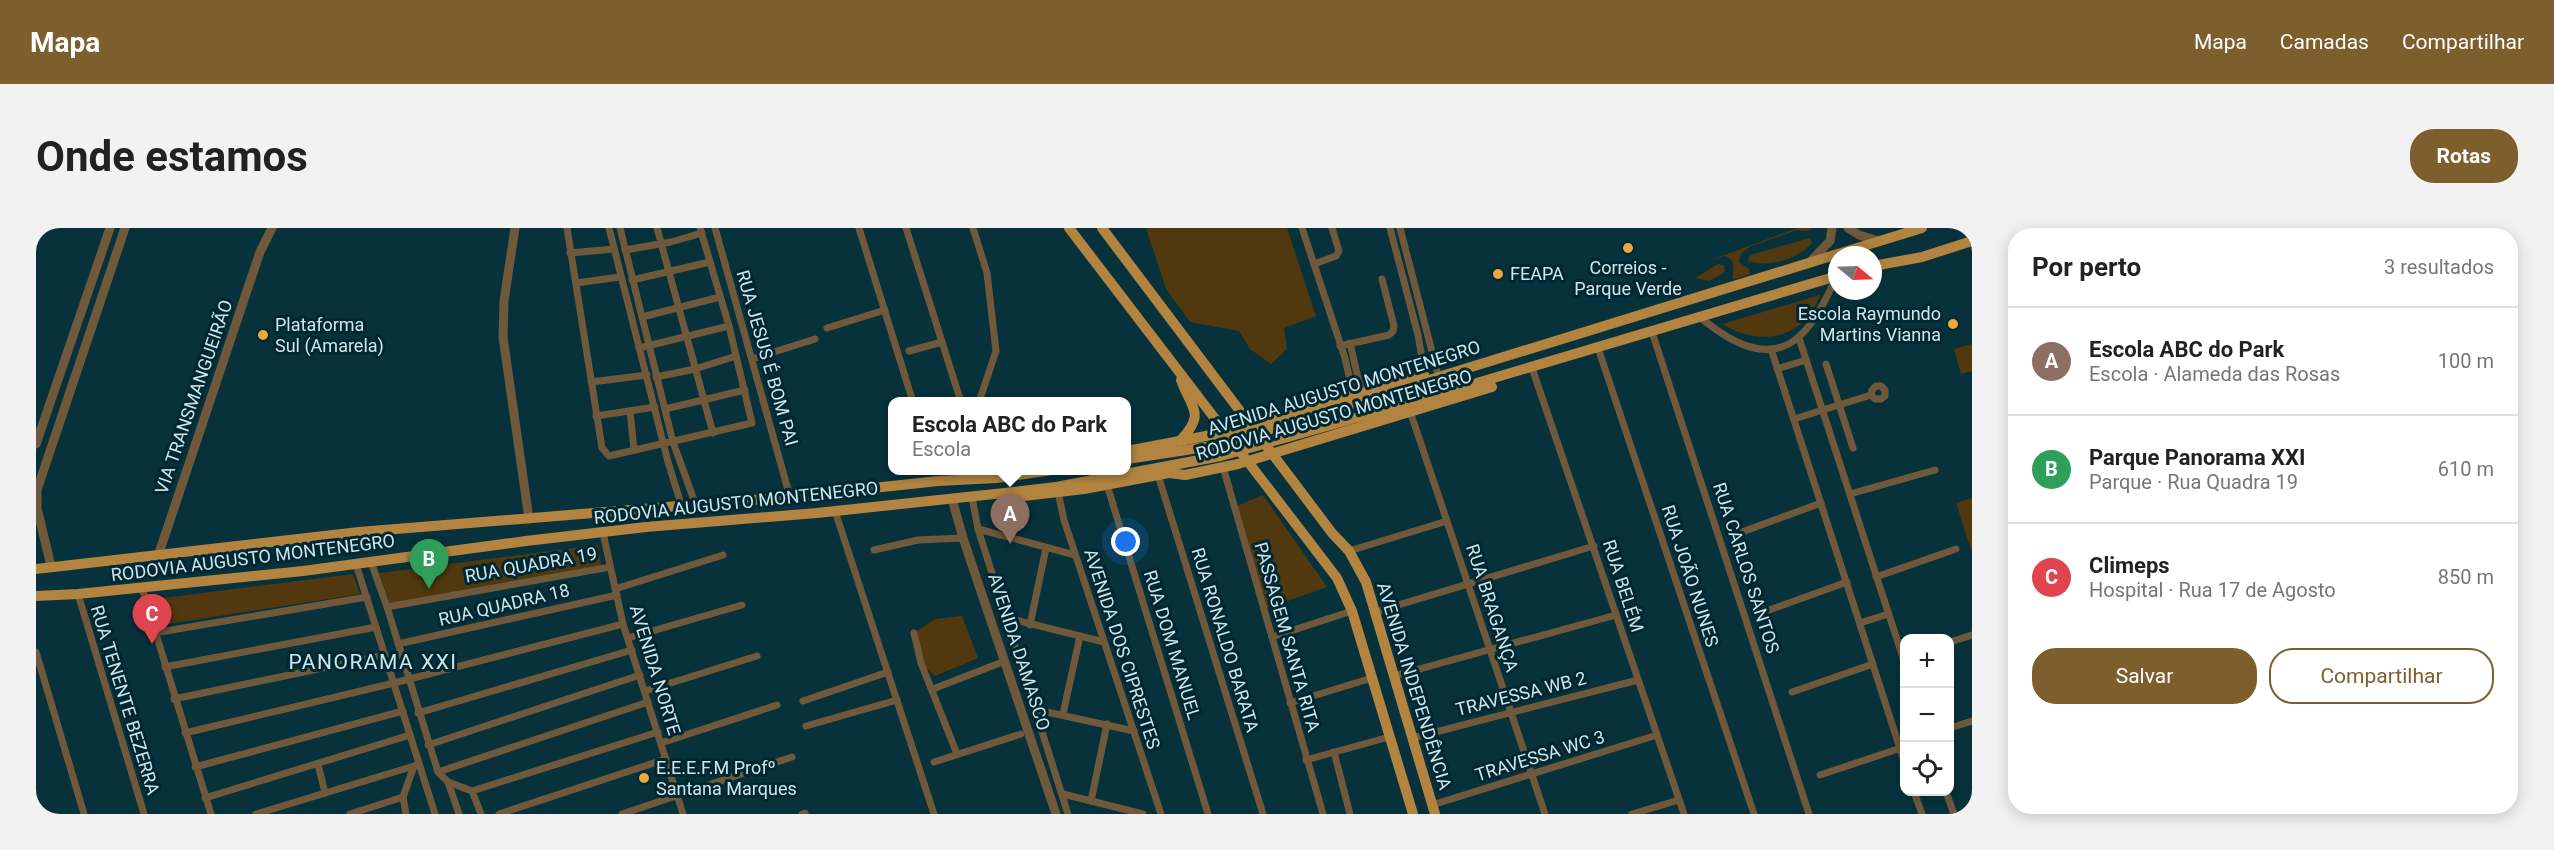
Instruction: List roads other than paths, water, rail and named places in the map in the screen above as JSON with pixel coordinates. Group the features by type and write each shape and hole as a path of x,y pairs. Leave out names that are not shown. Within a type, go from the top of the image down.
{"main road":[{"path":"1069,228 1177,369 1196,411 1194,423 1185,441 1224,441 1227,443 1230,454 1224,463 1164,474"},
{"name":"AVENIDA INDEPENDÊNCIA","path":"1102,228 1332,533 1348,551 1366,582 1434,809"},
{"name":"RODOVIA AUGUSTO MONTENEGRO","path":"1131,450 1227,432 1437,371 1489,357 1500,358 1922,228"},
{"path":"1882,264 1922,257 1972,241"},
{"name":"RODOVIA AUGUSTO MONTENEGRO","path":"36,596 142,588 356,564 603,532 985,495 1000,499 1107,485 1164,474 1185,475 1223,468 1272,454 1525,376 1529,368 1828,279"},
{"name":"AVENIDA AUGUSTO MONTENEGRO","path":"1131,458 1219,445 1500,358"},
{"name":"AVENIDA AUGUSTO MONTENEGRO","path":"1131,473 1221,456 1529,368"},
{"name":"AVENIDA INDEPENDÊNCIA","path":"1177,369 1337,578 1352,611 1413,814"},
{"path":"1238,406 1270,420"},
{"path":"1284,417 1273,424 1271,429 1275,439 1283,445 1302,444"},
{"name":"RODOVIA AUGUSTO MONTENEGRO","path":"36,569 358,532 790,496 936,476 980,475"},
{"name":"AVENIDA AUGUSTO MONTENEGRO","path":"985,495 1056,487 1120,475"}],"street":[{"path":"36,444 110,228"},
{"path":"51,566 37,508 37,490 125,228"},
{"name":"VIA TRANSMANGUEIRÃO","path":"260,252 264,228"},
{"name":"VIA TRANSMANGUEIRÃO","path":"159,554 260,252 272,228"},
{"path":"515,228 504,301 503,337 529,519"},
{"path":"567,228 596,416 602,448 609,456 751,425 746,390 701,231 661,244 625,250"},
{"path":"609,228 681,504"},
{"path":"620,228 673,442 695,503"},
{"path":"657,228 713,433"},
{"name":"RUA JESUS É BOM PAI","path":"715,228 790,496"},
{"path":"859,228 911,397"},
{"path":"906,228 959,397"},
{"path":"973,228 987,273 996,351 981,397"},
{"path":"1302,228 1353,394"},
{"path":"1314,264 1336,256 1339,251 1332,228"},
{"path":"1390,228 1418,335 1425,375"},
{"path":"1400,228 1437,371"},
{"path":"1809,263 1826,246 1832,231 1841,234 1848,228 1859,235 1881,242"},
{"path":"570,253 614,249"},
{"path":"632,280 710,262"},
{"path":"576,283 620,277"},
{"path":"1340,346 1389,335 1393,332 1394,326 1382,279"},
{"path":"1699,317 1733,340 1749,346 1771,349 1783,347 1799,338 1818,316 1828,295"},
{"path":"642,317 720,297"},
{"path":"827,328 885,310"},
{"path":"639,348 729,326"},
{"name":"RUA CARLOS SANTOS","path":"1652,332 1809,814"},
{"path":"1799,338 1900,647"},
{"path":"752,358 815,339"},
{"path":"909,351 942,342"},
{"path":"1350,343 1358,378 1371,389"},
{"name":"RUA JOÃO NUNES","path":"1598,348 1754,814"},
{"path":"1771,349 1900,748 1820,775"},
{"path":"656,377 695,369 736,356"},
{"path":"1777,369 1806,360"},
{"path":"1826,364 1853,448"},
{"name":"RUA BELÉM","path":"1529,368 1594,546 1684,814"},
{"path":"591,382 647,375"},
{"path":"1350,380 1358,378"},
{"path":"665,410 746,390"},
{"path":"1794,419 1871,395"},
{"path":"596,416 655,407"},
{"path":"630,411 634,450"},
{"name":"RUA BRAGANÇA","path":"1410,411 1545,814"},
{"name":"PASSAGEM SANTA RITA","path":"1223,468 1323,814"},
{"path":"1850,494 1935,470"},
{"name":"RUA RONALDO BARATA","path":"1164,474 1263,814"},
{"name":"RUA DOM MANUEL","path":"1107,485 1208,814"},
{"name":"AVENIDA DOS CIPRESTES","path":"1058,492 1076,555 1161,814"},
{"name":"AVENIDA DAMASCO","path":"972,497 978,529 1068,814"},
{"name":"AVENIDA DAMASCO","path":"952,499 1056,814"},
{"path":"1742,532 1821,503"},
{"path":"835,511 934,814"},
{"path":"1348,551 1447,521"},
{"path":"978,529 1076,555"},
{"name":"AVENIDA NORTE","path":"603,532 623,624 684,814"},
{"path":"874,550 918,540 963,538"},
{"path":"1375,612 1469,586 1594,546"},
{"path":"1030,626 1046,548"},
{"path":"1876,577 1956,549"},
{"name":"RUA QUADRA 18","path":"398,644 616,592 723,555"},
{"path":"371,562 438,772 448,782 472,791 658,732"},
{"path":"356,564 403,711 417,765 435,814"},
{"name":"RUA QUADRA 19","path":"387,607 610,567"},
{"path":"1761,613 1847,582"},
{"path":"142,588 174,699 211,814"},
{"name":"RUA TENENTE BEZERRA","path":"78,594 144,814"},
{"path":"154,633 367,597"},
{"path":"628,638 742,605"},
{"path":"1272,637 1352,611"},
{"path":"1860,623 1888,614"},
{"path":"1394,676 1616,615"},
{"path":"1007,618 1030,626 1104,642"},
{"path":"185,733 394,683 623,624"},
{"path":"165,667 376,627"},
{"path":"914,633 921,663 957,754"},
{"path":"1954,641 1972,635"},
{"path":"1063,714 1080,636"},
{"path":"418,713 632,650"},
{"path":"36,652 84,814"},
{"path":"174,699 385,655"},
{"path":"645,691 757,656"},
{"path":"933,689 1005,661"},
{"path":"1792,692 1873,664"},
{"path":"803,701 888,672"},
{"path":"429,745 640,675"},
{"path":"1290,703 1372,678"},
{"name":"TRAVESSA WB 2","path":"1412,738 1638,680"},
{"path":"806,726 897,700"},
{"path":"438,772 648,702"},
{"path":"661,743 777,705"},
{"path":"1033,709 1134,730"},
{"path":"195,767 403,711"},
{"path":"1954,727 1972,721"},
{"path":"1091,801 1107,724"},
{"path":"934,762 1021,734"},
{"path":"205,798 410,735"},
{"name":"TRAVESSA WC 3","path":"1434,809 1657,735"},
{"path":"1306,760 1389,737"},
{"path":"1334,752 1350,814"},
{"path":"622,814 792,757"},
{"path":"499,814 666,759"},
{"path":"318,764 325,793"},
{"path":"256,814 417,765"},
{"path":"406,814 403,797 417,765"},
{"path":"448,782 459,814"},
{"path":"472,791 480,814"},
{"path":"1063,794 1139,814"},
{"path":"1917,796 1922,814"},
{"path":"1947,796 1954,814"},
{"path":"350,814 403,797"},
{"path":"1632,814 1679,800"}],"place":[{"name":"Correios - Parque Verde","path":"1628,248"},
{"name":"FEAPA","path":"1498,274"},
{"name":"Escola Raymundo Martins Vianna","path":"1953,324"},
{"name":"Plataforma Sul (Amarela)","path":"263,335"},
{"name":"Escola ABC do Park","path":"1010,544"},
{"name":"Parque Panorama XXI","path":"429,589"},
{"name":"Climeps","path":"152,644"},
{"name":"E.E.E.F.M Profº Santana Marques","path":"644,778"}],"district":[{"name":"PANORAMA XXI","path":"373,662"}]}
